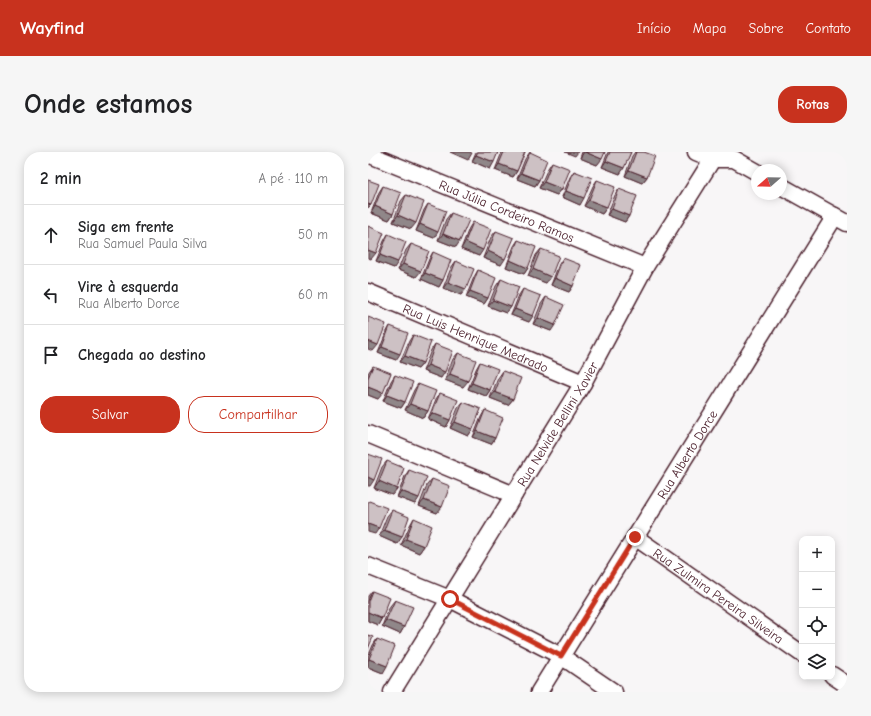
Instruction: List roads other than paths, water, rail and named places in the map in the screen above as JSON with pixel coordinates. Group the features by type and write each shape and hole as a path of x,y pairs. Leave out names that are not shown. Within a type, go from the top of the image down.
{"street":[{"path":"696,152 734,159 751,169"},
{"name":"Rua Júlia Cordeiro Ramos","path":"368,154 645,267"},
{"name":"Rua Nelvide Bellini Xavier","path":"392,692 583,383 645,267 715,156"},
{"path":"787,189 841,220"},
{"name":"Rua Alberto Dorce","path":"539,692 635,537 841,220"},
{"name":"Rua Luis Henrique Medrado","path":"368,292 583,383"},
{"path":"368,434 514,495"},
{"name":"Rua Zulmira Pereira Silveira","path":"635,537 799,652"},
{"path":"368,566 450,599 561,656 614,692"},
{"path":"835,677 847,685"}]}
